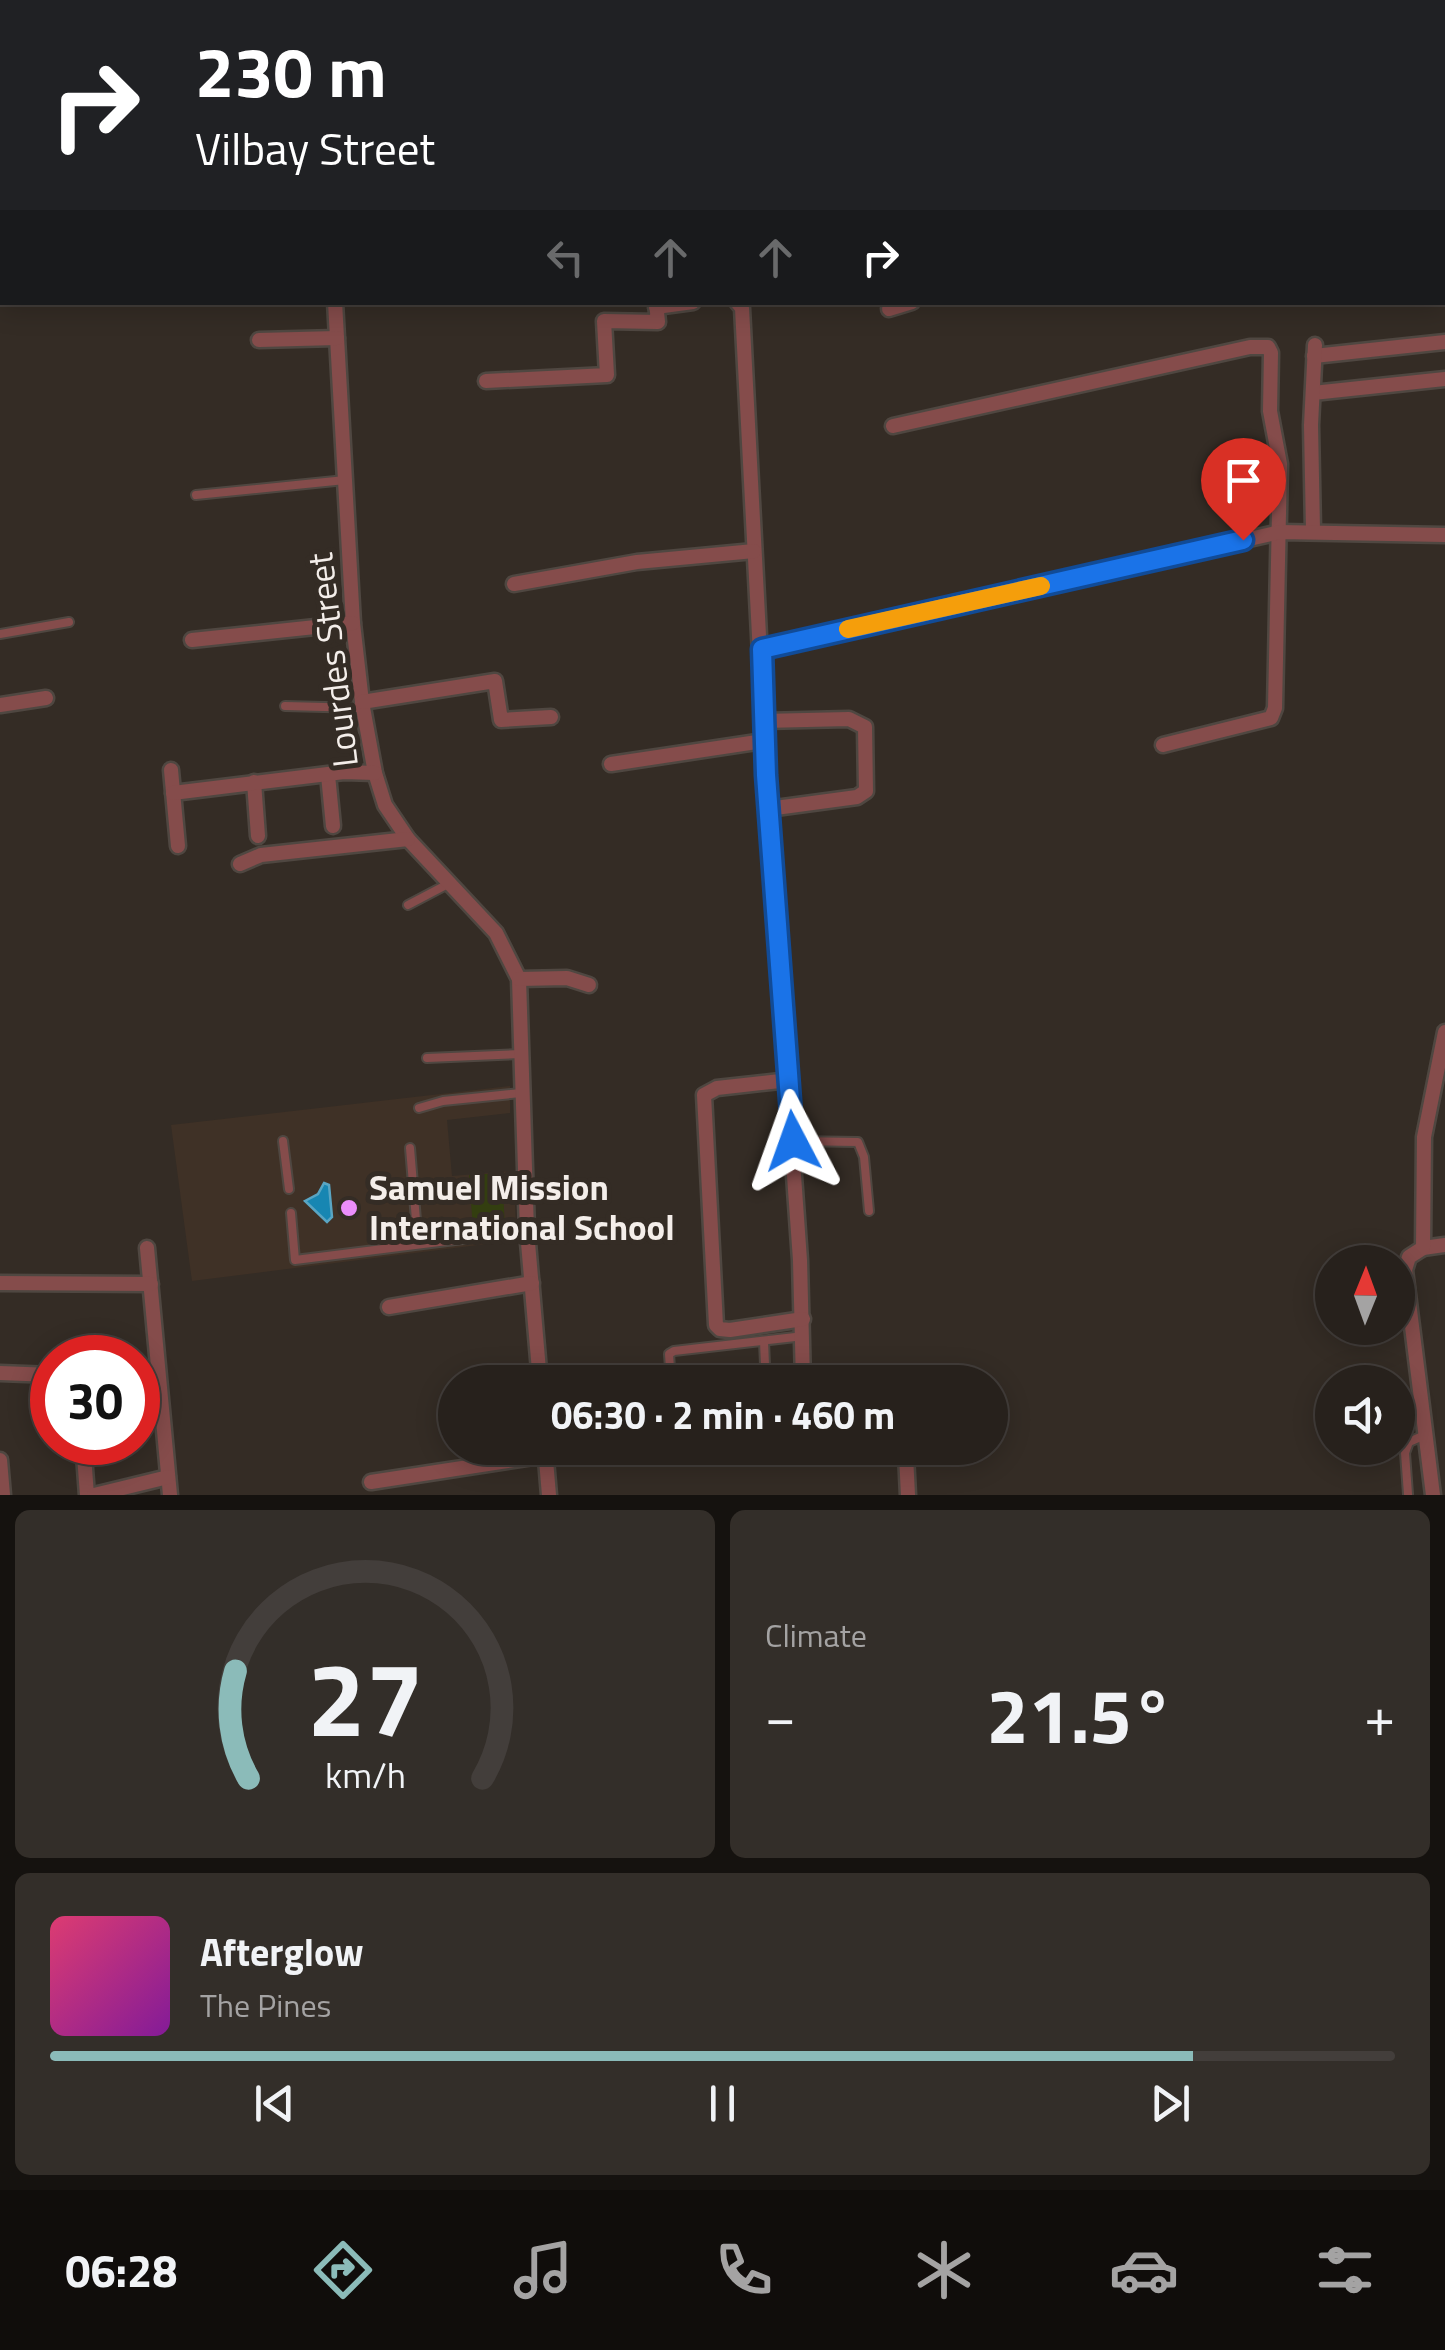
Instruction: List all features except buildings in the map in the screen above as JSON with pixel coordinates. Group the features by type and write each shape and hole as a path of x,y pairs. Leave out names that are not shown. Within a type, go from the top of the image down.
{"street":[{"name":"Lourdes Street","path":"335,305 353,623 375,773 385,805 408,839 496,933 519,979 527,1231 539,1365"},
{"path":"486,380 607,375 604,320 658,322 656,305"},
{"path":"740,305 768,809 793,1141 803,1365"},
{"path":"890,309 903,305"},
{"path":"259,340 337,338"},
{"path":"1313,530 1315,351 1445,342"},
{"path":"893,426 1250,347 1268,347 1270,411 1280,464 1275,708 1271,718 1163,745"},
{"path":"1313,393 1445,379"},
{"path":"762,649 1280,532 1445,535"},
{"path":"514,584 637,562 754,551"},
{"path":"192,640 353,623"},
{"path":"362,705 495,681 500,720 551,717"},
{"path":"0,705 46,698"},
{"path":"763,720 849,719 865,727 866,791 857,796 768,809"},
{"path":"610,764 764,741"},
{"path":"171,770 178,846"},
{"path":"173,793 375,773"},
{"path":"328,775 334,826"},
{"path":"254,782 258,836"},
{"path":"240,864 261,855 408,839"},
{"path":"519,979 567,978 590,985"},
{"path":"1423,1248 1424,1137 1445,1032"},
{"path":"788,1080 717,1088 704,1095 716,1325 730,1330 803,1320"},
{"path":"1433,1495 1406,1270 1409,1257 1423,1248 1445,1245"},
{"path":"148,1248 170,1495"},
{"path":"389,1307 532,1282"},
{"path":"0,1283 151,1284"},
{"path":"0,1373 30,1374"},
{"path":"0,1460 2,1495"},
{"path":"87,1465 90,1495 168,1476"},
{"path":"371,1482 466,1465"},
{"path":"546,1465 549,1495"},
{"path":"906,1465 908,1495"}],"lane":[{"path":"196,494 345,480"},
{"path":"0,634 69,622"},
{"path":"285,706 362,705"},
{"path":"408,905 450,883"},
{"path":"427,1058 520,1054"},
{"path":"419,1108 444,1101 521,1093"},
{"path":"283,1141 288,1189"},
{"path":"793,1141 858,1142 864,1157 869,1211"},
{"path":"410,1148 418,1244"},
{"path":"291,1213 295,1260 527,1231"},
{"path":"669,1365 668,1354 674,1351 804,1336"},
{"path":"764,1341 765,1365"},
{"path":"1408,1494 1405,1453 1410,1442 1426,1434"}],"shaded area":[{"name":"Samuel Mission International School","path":"510,1086 510,1113 447,1120 452,1176 513,1171 517,1240 192,1281 171,1125"}],"green space":[{"path":"502,1173 505,1227 473,1229 469,1175"}],"water":[{"path":"324,1183 329,1185 332,1217 327,1222 305,1201 318,1194"}],"slow traffic":[{"path":"848,629 1041,586"}],"place":[{"name":"Samuel Mission International School","path":"349,1208"}],"route":[{"path":"793,1141 766,775 762,649 1243,540"}]}
